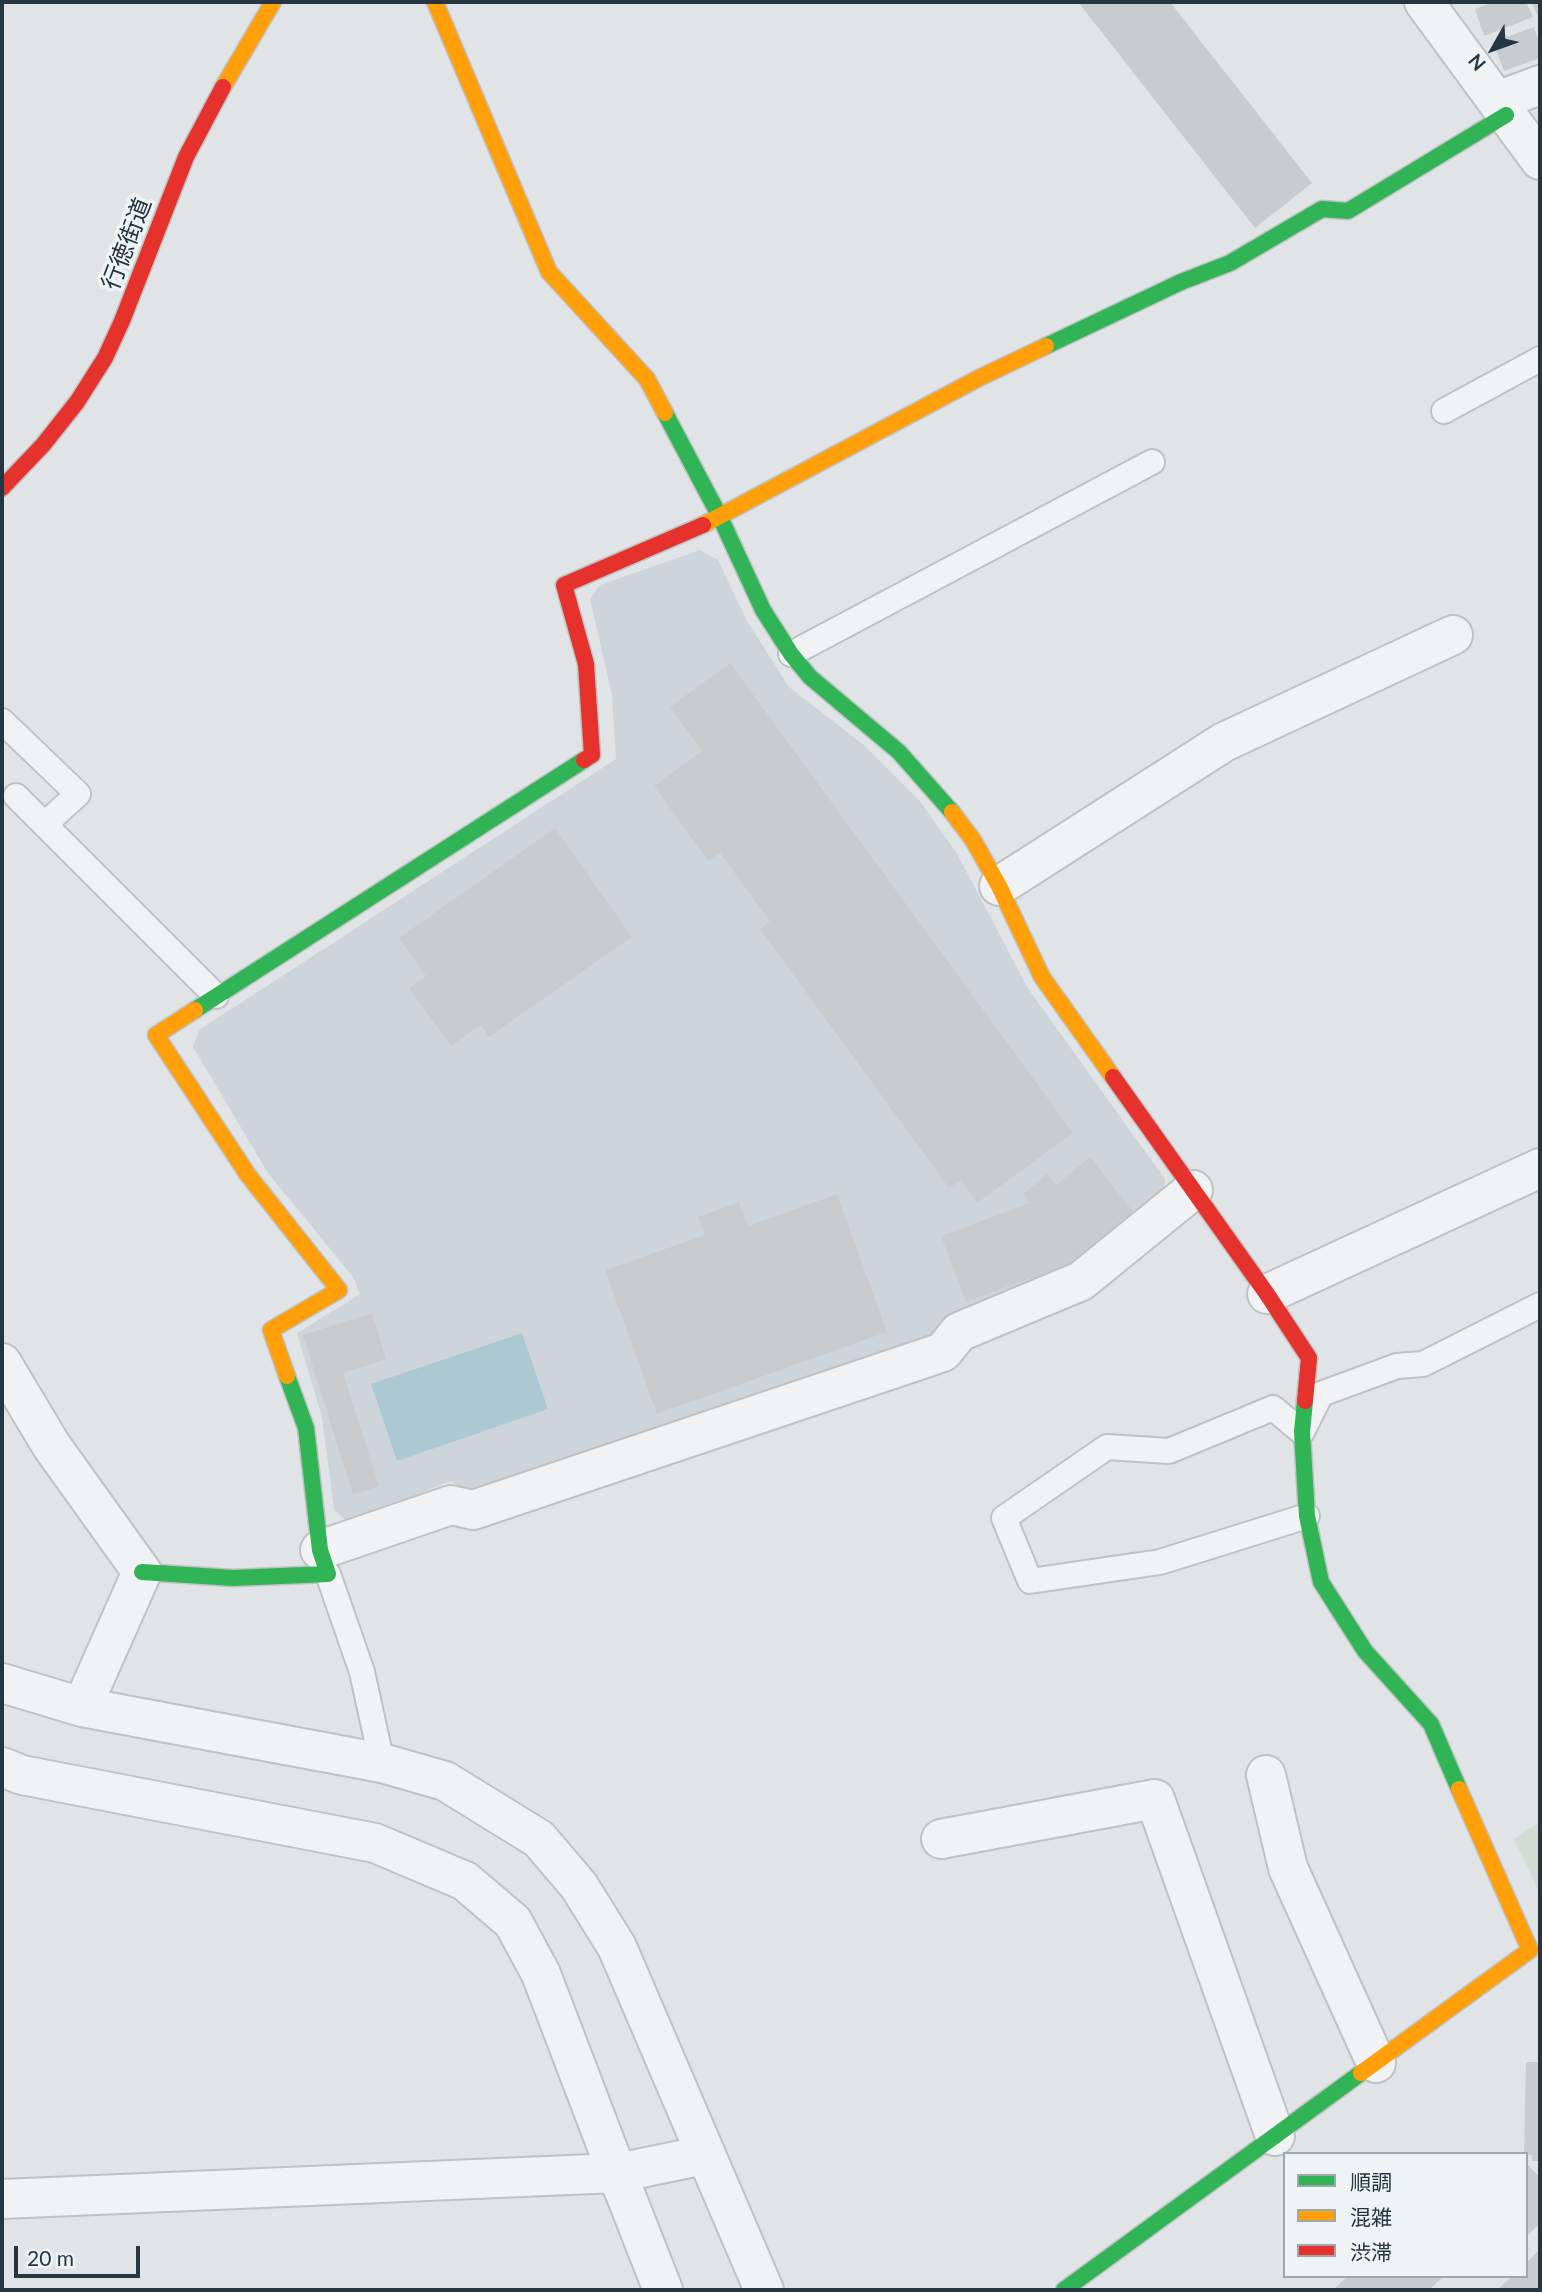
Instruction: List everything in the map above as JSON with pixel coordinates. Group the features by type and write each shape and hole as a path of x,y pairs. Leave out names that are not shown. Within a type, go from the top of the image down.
{"street":[{"name":"行徳街道","path":"2,488 77,402 105,358 186,157 232,69 273,2"},
{"path":"435,2 549,272 647,379 720,517 763,610 791,654 810,677 899,752 950,809 973,840 999,886 1042,977 1267,1294 1309,1358 1302,1432 1307,1516 1321,1582 1364,1651 1431,1724 1535,1949 1064,2290"},
{"path":"1424,2 1540,160"},
{"path":"324,1562 306,1428 271,1330 339,1290 248,1175 156,1035 592,755 586,664 564,585 720,517 979,378 1181,282 1230,263 1322,209 1348,211 1501,108 1540,85"},
{"path":"999,886 1224,742 1453,635"},
{"path":"1267,1294 1540,1168"},
{"path":"142,1572 233,1578 324,1562 451,1504 473,1510 943,1352 959,1332 1081,1281 1194,1190"},
{"path":"2,1363 51,1445 142,1572"},
{"path":"82,1707 142,1572"},
{"path":"2,1683 82,1707 382,1763 445,1780 539,1839 579,1886 617,1947 765,2290"},
{"path":"2,1767 22,1775 375,1843 465,1881 513,1922 541,1974 663,2290"},
{"path":"1266,1776 1288,1868 1376,2063"},
{"path":"941,1839 1155,1799 1275,2136"},
{"path":"2,2199 617,2173 705,2155"}],"lane":[{"path":"1444,411 1540,359"},
{"path":"791,654 1152,462"},
{"path":"2,721 78,794 45,824"},
{"path":"16,796 216,996"},
{"path":"1307,1516 1160,1562 1030,1581 1004,1518 1107,1447 1169,1451 1273,1408 1302,1432 1321,1394 1397,1366 1423,1364 1540,1305"},
{"path":"324,1562 362,1672 382,1763"}],"shaded area":[{"path":"700,550 718,560 747,621 789,687 865,746 919,800 956,852 1029,990 1165,1179 1164,1200 1075,1270 930,1340 473,1495 451,1481 348,1522 334,1510 322,1417 297,1333 360,1294 353,1277 268,1173 193,1047 199,1030 616,759 612,695 590,599 600,585"},
{"path":"1540,1822 1540,1894 1514,1839"}],"water":[{"path":"522,1333 548,1409 397,1461 371,1384"}],"building":[{"path":"1078,2 1170,2 1312,183 1255,228"},
{"path":"1493,2 1526,2 1533,17 1484,36 1475,9"},
{"path":"1532,2 1540,2 1540,22"},
{"path":"1534,27 1540,44 1540,58 1504,71 1493,42"},
{"path":"730,663 1073,1133 977,1203 961,1180 949,1188 760,929 770,921 720,853 708,861 654,786 702,751 670,707"},
{"path":"555,828 632,937 489,1037 481,1025 451,1046 409,988 426,976 399,938"},
{"path":"1090,1157 1134,1213 1069,1264 966,1302 941,1236 1030,1203 1023,1194 1047,1174 1056,1185"},
{"path":"837,1194 887,1332 657,1414 605,1270 705,1235 698,1217 739,1202 748,1226"},
{"path":"372,1313 386,1359 343,1373 379,1486 353,1495 303,1335"},
{"path":"1526,2062 1540,2062 1540,2161 1532,2161 1532,2155 1524,2152"},
{"path":"1528,2165 1540,2178 1540,2223 1528,2235"},
{"path":"1540,2249 1540,2290 1497,2290 1510,2278 1528,2278 1528,2261"},
{"path":"1346,2278 1442,2278 1429,2290 1333,2290"}],"traffic: fast":[{"path":"1046,346 1181,282 1230,263 1322,209 1348,211 1506,115"},
{"path":"665,413 720,517 763,610 791,654 810,677 899,752 952,812"},
{"path":"195,1010 584,760"},
{"path":"142,1572 233,1578 328,1574 320,1550 306,1428 287,1376"},
{"path":"1305,1401 1302,1432 1307,1516 1321,1582 1365,1651 1431,1724 1459,1789"},
{"path":"1064,2290 1361,2073"}],"traffic: slow":[{"path":"223,87 273,2"},
{"path":"435,2 549,272 647,379 665,413"},
{"path":"703,525 979,378 1046,346"},
{"path":"952,812 973,840 999,886 1042,977 1113,1077"},
{"path":"195,1010 156,1035 248,1175 339,1290 271,1330 287,1376"},
{"path":"1361,2073 1530,1950 1459,1789"}],"traffic: jam":[{"path":"2,488 43,445 77,402 105,358 186,157 223,87"},
{"path":"584,760 592,755 586,664 564,585 703,525"},
{"path":"1113,1077 1267,1294 1309,1358 1305,1401"}]}
